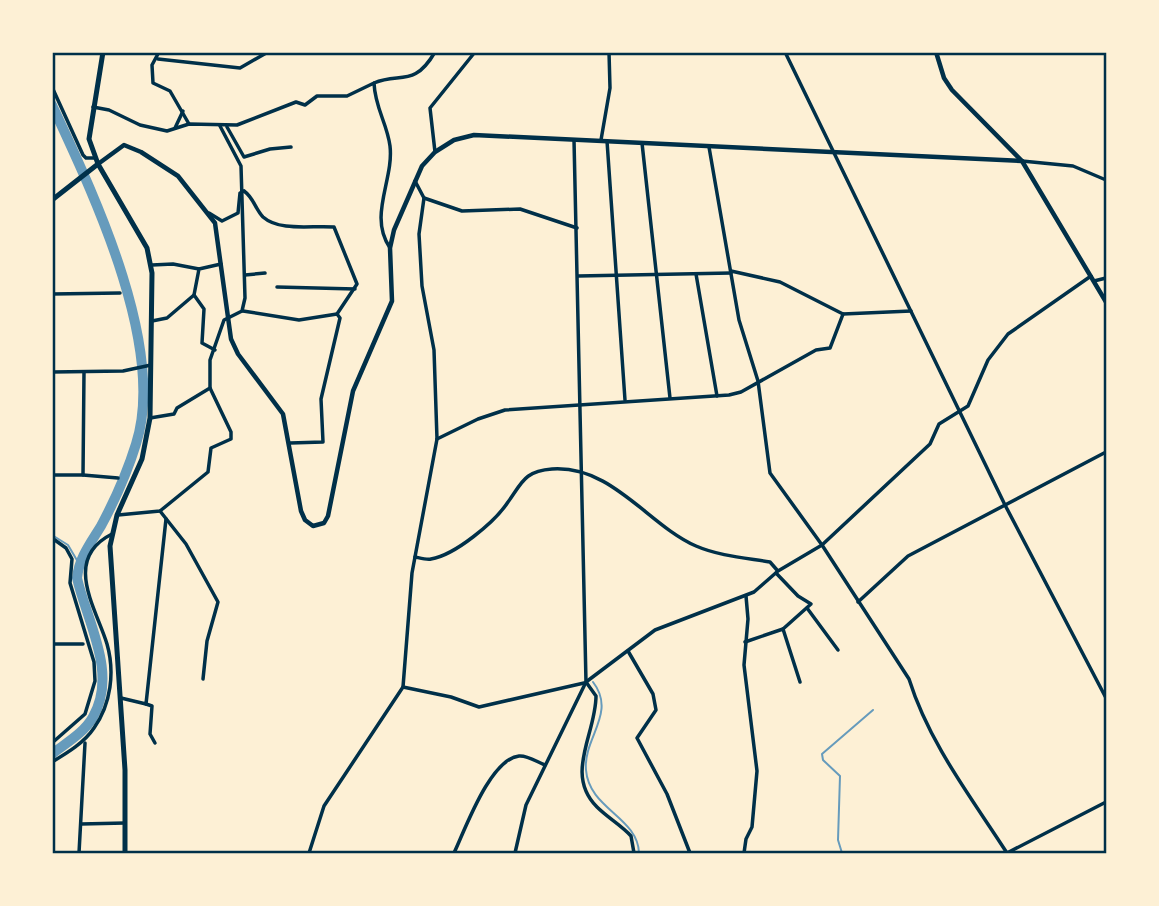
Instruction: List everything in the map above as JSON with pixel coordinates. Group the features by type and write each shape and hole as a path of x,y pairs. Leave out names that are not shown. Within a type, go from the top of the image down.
{"main road":[{"path":"103,52 89,139 97,161 141,236 152,265 150,418 142,459 117,515 110,561 121,698 125,853"},
{"path":"52,200 80,179 97,161"}],"street":[{"path":"159,52 158,59 152,65 153,83 170,91 189,124"},
{"path":"158,59 240,68 268,52"},
{"path":"93,107 109,110 140,125 167,131 189,124 227,127 296,102 305,105 322,95 347,96 374,83 407,79 428,64 435,52"},
{"path":"435,152 430,108 475,52"},
{"path":"609,52 610,88 604,141 617,275 625,400"},
{"path":"785,52 1005,505 1107,698"},
{"path":"936,52 944,78 952,90 1022,161 1107,302"},
{"path":"374,83 375,102 390,144 390,162 380,210 385,241 390,248"},
{"path":"52,87 86,158 97,161 120,147 129,146 178,177 209,213 217,231 234,347 283,414 301,511 306,520 319,525 328,516 353,391 393,301 390,248 394,230 422,166 435,152 454,140 474,135 1022,161 1073,166 1107,180"},
{"path":"175,128 183,111"},
{"path":"220,127 241,166 244,191 245,275 242,311"},
{"path":"227,127 244,157 270,149 291,147"},
{"path":"515,853 526,805 586,682 575,140"},
{"path":"642,142 670,398"},
{"path":"709,145 739,320 758,381 769,473 822,545 909,678 917,704 939,748 1007,853 1107,802"},
{"path":"309,853 324,806 402,687 415,557 438,439 434,350 422,286 419,234 424,198 415,181"},
{"path":"209,213 222,221 238,214 240,193 244,191"},
{"path":"117,515 160,511 208,472 209,455 214,444 231,439 231,432 210,388 211,360 225,320 242,311 299,320 337,314 357,284 334,227 283,225 270,221 262,215 251,195 244,191"},
{"path":"424,198 462,211 520,209 577,228"},
{"path":"152,265 173,264 199,269 221,264"},
{"path":"152,321 166,318 194,295 199,269"},
{"path":"578,276 731,272 780,282 843,314 911,311"},
{"path":"245,275 265,273"},
{"path":"696,274 717,396"},
{"path":"402,687 451,697 479,707 586,682 655,630 746,596 777,572 822,545 930,444 939,424 968,406 988,360 1008,334 1093,279 1107,278"},
{"path":"277,287 355,289"},
{"path":"52,294 120,293"},
{"path":"194,295 204,309 202,343 215,350"},
{"path":"290,443 323,442 321,399 340,318 337,314"},
{"path":"438,439 478,419 505,410 717,396 741,392 816,350 830,348 843,314"},
{"path":"52,372 136,369 149,366"},
{"path":"83,475 84,372"},
{"path":"150,418 174,414 177,408 210,388"},
{"path":"858,602 908,556 989,511 1107,452"},
{"path":"415,557 431,559 470,539 509,502 519,482 526,477 548,469 582,473 607,483 694,545 770,562 798,596 811,604 783,629 745,642"},
{"path":"52,475 118,478"},
{"path":"160,511 187,544 218,602 207,641 204,679"},
{"path":"146,704 166,519"},
{"path":"52,762 68,754 93,730 104,711 109,694 111,679 107,644 87,595 84,574 90,553 112,534"},
{"path":"52,538 66,548 72,559 70,583 93,662 95,681 85,713 52,743"},
{"path":"744,853 746,839 752,827 757,771 744,665 748,619 746,596"},
{"path":"807,608 838,650"},
{"path":"783,629 800,682"},
{"path":"52,644 83,644"},
{"path":"628,651 653,694 656,710 637,738 667,794 690,853"},
{"path":"586,682 596,696 596,713 582,754 582,779 596,806 631,836 634,853"},
{"path":"121,698 152,706 150,734 155,743"},
{"path":"79,853 85,743"},
{"path":"454,853 491,776 515,756 522,755 545,765"},
{"path":"81,824 125,823"}],"waterway":[{"path":"52,105 87,181 121,271 134,317 142,362 143,405 129,465 78,571 77,578 102,665 100,700 85,728 52,754"},
{"path":"52,535 68,545 78,562"},
{"path":"593,682 602,704 601,715 586,758 589,783 595,794 631,830 639,853"},
{"path":"842,853 838,840 840,776 823,760 822,754 873,710"}]}
